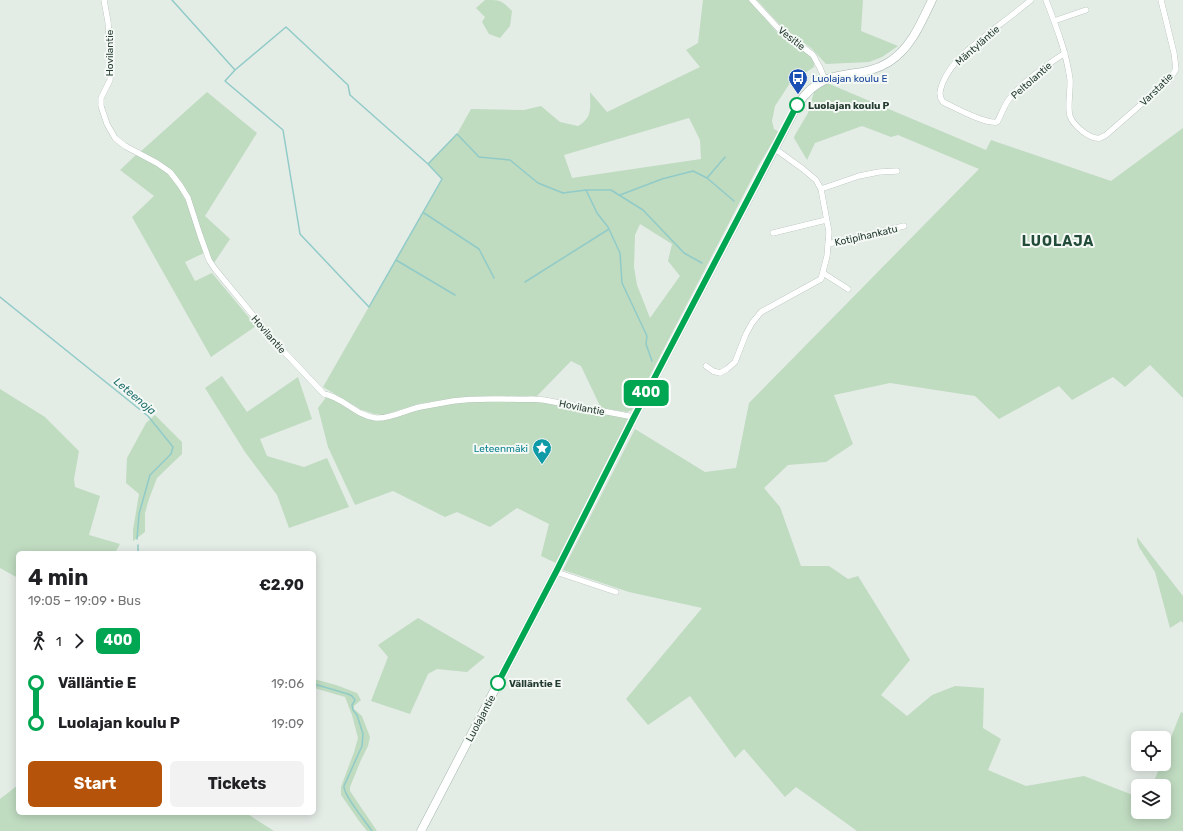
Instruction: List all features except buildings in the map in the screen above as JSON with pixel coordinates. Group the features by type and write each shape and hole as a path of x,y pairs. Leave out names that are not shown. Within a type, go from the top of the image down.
{"main road":[{"name":"Luolajantie","path":"421,831 556,572 634,417 798,104 809,90 825,80 870,71 890,62 907,46 920,25 932,0"}],"street":[{"name":"Hovilantie","path":"104,0 108,22 111,68 110,80 101,98 101,106 107,124 115,138 125,146 157,163 170,172 188,198 202,241 214,269 275,342 324,394 330,395 362,414 376,418 384,418 419,407 455,401 532,399 634,417"},
{"name":"Vesitie","path":"752,0 778,28 813,55 825,80"},
{"name":"Mäntyläntie","path":"984,121 943,102 940,98 939,92 946,76 960,57 1031,0"},
{"path":"1046,0 1060,34 1065,52"},
{"name":"Varstatie","path":"1065,52 1070,80 1070,116 1074,124 1085,133 1093,137 1100,138 1106,136 1170,79 1176,70 1174,54 1161,0"},
{"path":"1054,21 1086,10"},
{"name":"Peltolantie","path":"984,121 997,122 1011,96 1036,74 1065,52"},
{"path":"706,366 713,371 720,373 736,362 746,334 752,323 761,312 821,279 823,273 827,256 829,232 820,189 816,180 774,148"},
{"path":"820,189 858,176 879,172 897,171"},
{"path":"773,233 826,220"},
{"name":"Kotipihankatu","path":"828,244 904,226"},
{"path":"823,273 848,289"},
{"path":"556,572 616,592"}],"green space":[{"path":"485,0 500,1 512,11 510,26 500,38 489,34 482,22 485,17 476,8"},
{"path":"703,0 749,0 776,31 804,50 814,60 814,67 790,83 775,106 772,121 774,129 779,132 760,163 632,410 627,412 601,408 581,366 571,361 537,396 455,398 418,404 384,415 374,414 362,410 323,387 442,179 428,164 457,134 471,109 524,110 541,106 560,122 578,126 583,123 590,112 590,92 607,112 700,67 686,50 698,43","holes":["689,118 700,140 701,159 572,178 564,155","640,224 672,244 668,261 680,276 650,318 637,285 634,267 635,235"]},
{"path":"757,0 863,0 861,31 898,46 882,57 869,62 826,64 811,48 781,26"},
{"path":"827,83 986,150 991,140 1111,181 1183,128 1183,398 1150,365 1125,387 1113,377 1072,400 1059,386 999,419 975,396 890,383 834,395 853,444 826,462 788,465 764,488 780,507 801,566 829,566 848,579 858,576 910,660 881,695 907,716 932,695 955,686 984,688 983,728 1001,739 988,770 1026,786 1084,776 1131,794 1131,819 1171,819 1171,779 1155,779 1158,771 1171,771 1171,737 1181,712 1183,713 1183,831 857,831 796,787 785,797 744,749 735,758 690,696 648,725 626,699 702,608 629,592 563,570 635,429 705,472 736,468 749,403 979,169 898,135 891,137 862,126 815,143 807,160 794,138 808,113 814,92"},
{"path":"207,92 257,133 205,216 230,239 214,263 210,260 190,198 170,171 139,153"},
{"path":"137,154 169,174 176,182 186,201 204,253 185,262 195,281 212,273 256,326 211,357 132,217 154,196 120,170"},
{"path":"222,376 247,412 298,377 312,419 260,439 267,456 304,467 327,458 349,507 289,528 277,495 245,452 205,388"},
{"path":"0,389 45,417 79,451 74,479 75,487 100,496 89,535 120,544 116,551 16,551 16,577 0,568"},
{"path":"327,396 367,419 376,421 420,409 472,401 545,402 629,419 558,564 541,556 549,524 517,508 490,527 457,512 445,517 393,491 355,505 328,447 318,408"},
{"path":"155,415 182,442 182,454 157,478 145,513 145,532 133,541 133,530 139,494 126,483 127,458 146,423"},
{"path":"1137,537 1183,596 1183,623 1181,621 1170,628 1155,572 1139,547"},
{"path":"418,618 485,657 467,672 437,669 428,674 410,714 371,701 388,657 378,645"},
{"path":"316,680 357,693 361,700 354,706 354,709 362,716 370,737 368,746 350,787 350,791 377,831 367,831 341,795 341,787 358,738 352,715 345,697 316,689"},
{"path":"16,787 16,815 249,815 274,831 0,831 0,799"}],"waterway":[{"path":"172,0 235,70 225,81 283,130 300,234 369,307 442,179 428,164 350,95 348,85 286,27 235,70"},
{"path":"428,164 457,134 479,157 510,160 538,183 563,193 586,190 597,213 608,227 620,253 622,283 647,336 646,344 652,361"},
{"path":"620,195 662,179 693,171 707,178 725,157"},
{"path":"707,178 734,201"},
{"path":"587,190 611,190 643,210 684,253 702,263"},
{"path":"424,213 479,249 494,278"},
{"path":"525,282 609,229"},
{"path":"396,260 455,295"},
{"name":"Leteenoja","path":"0,297 148,416 173,447 171,454 150,475 139,514 137,539"},
{"name":"Leteenoja","path":"138,545 138,551"},
{"name":"Leteenoja","path":"316,685 348,694 355,700 352,705 363,734 362,746 344,786 347,796 372,831"}],"bus line":[{"name":"400","path":"498,683 634,417 797,105"}],"place":[{"name":"Luolajan koulu E","path":"798,95"},
{"name":"Luolajan koulu P","path":"797,105"},
{"name":"Leteenmäki","path":"542,465"},
{"name":"Välläntie E","path":"498,683"}],"district":[{"name":"LUOLAJA","path":"1058,241"}]}
